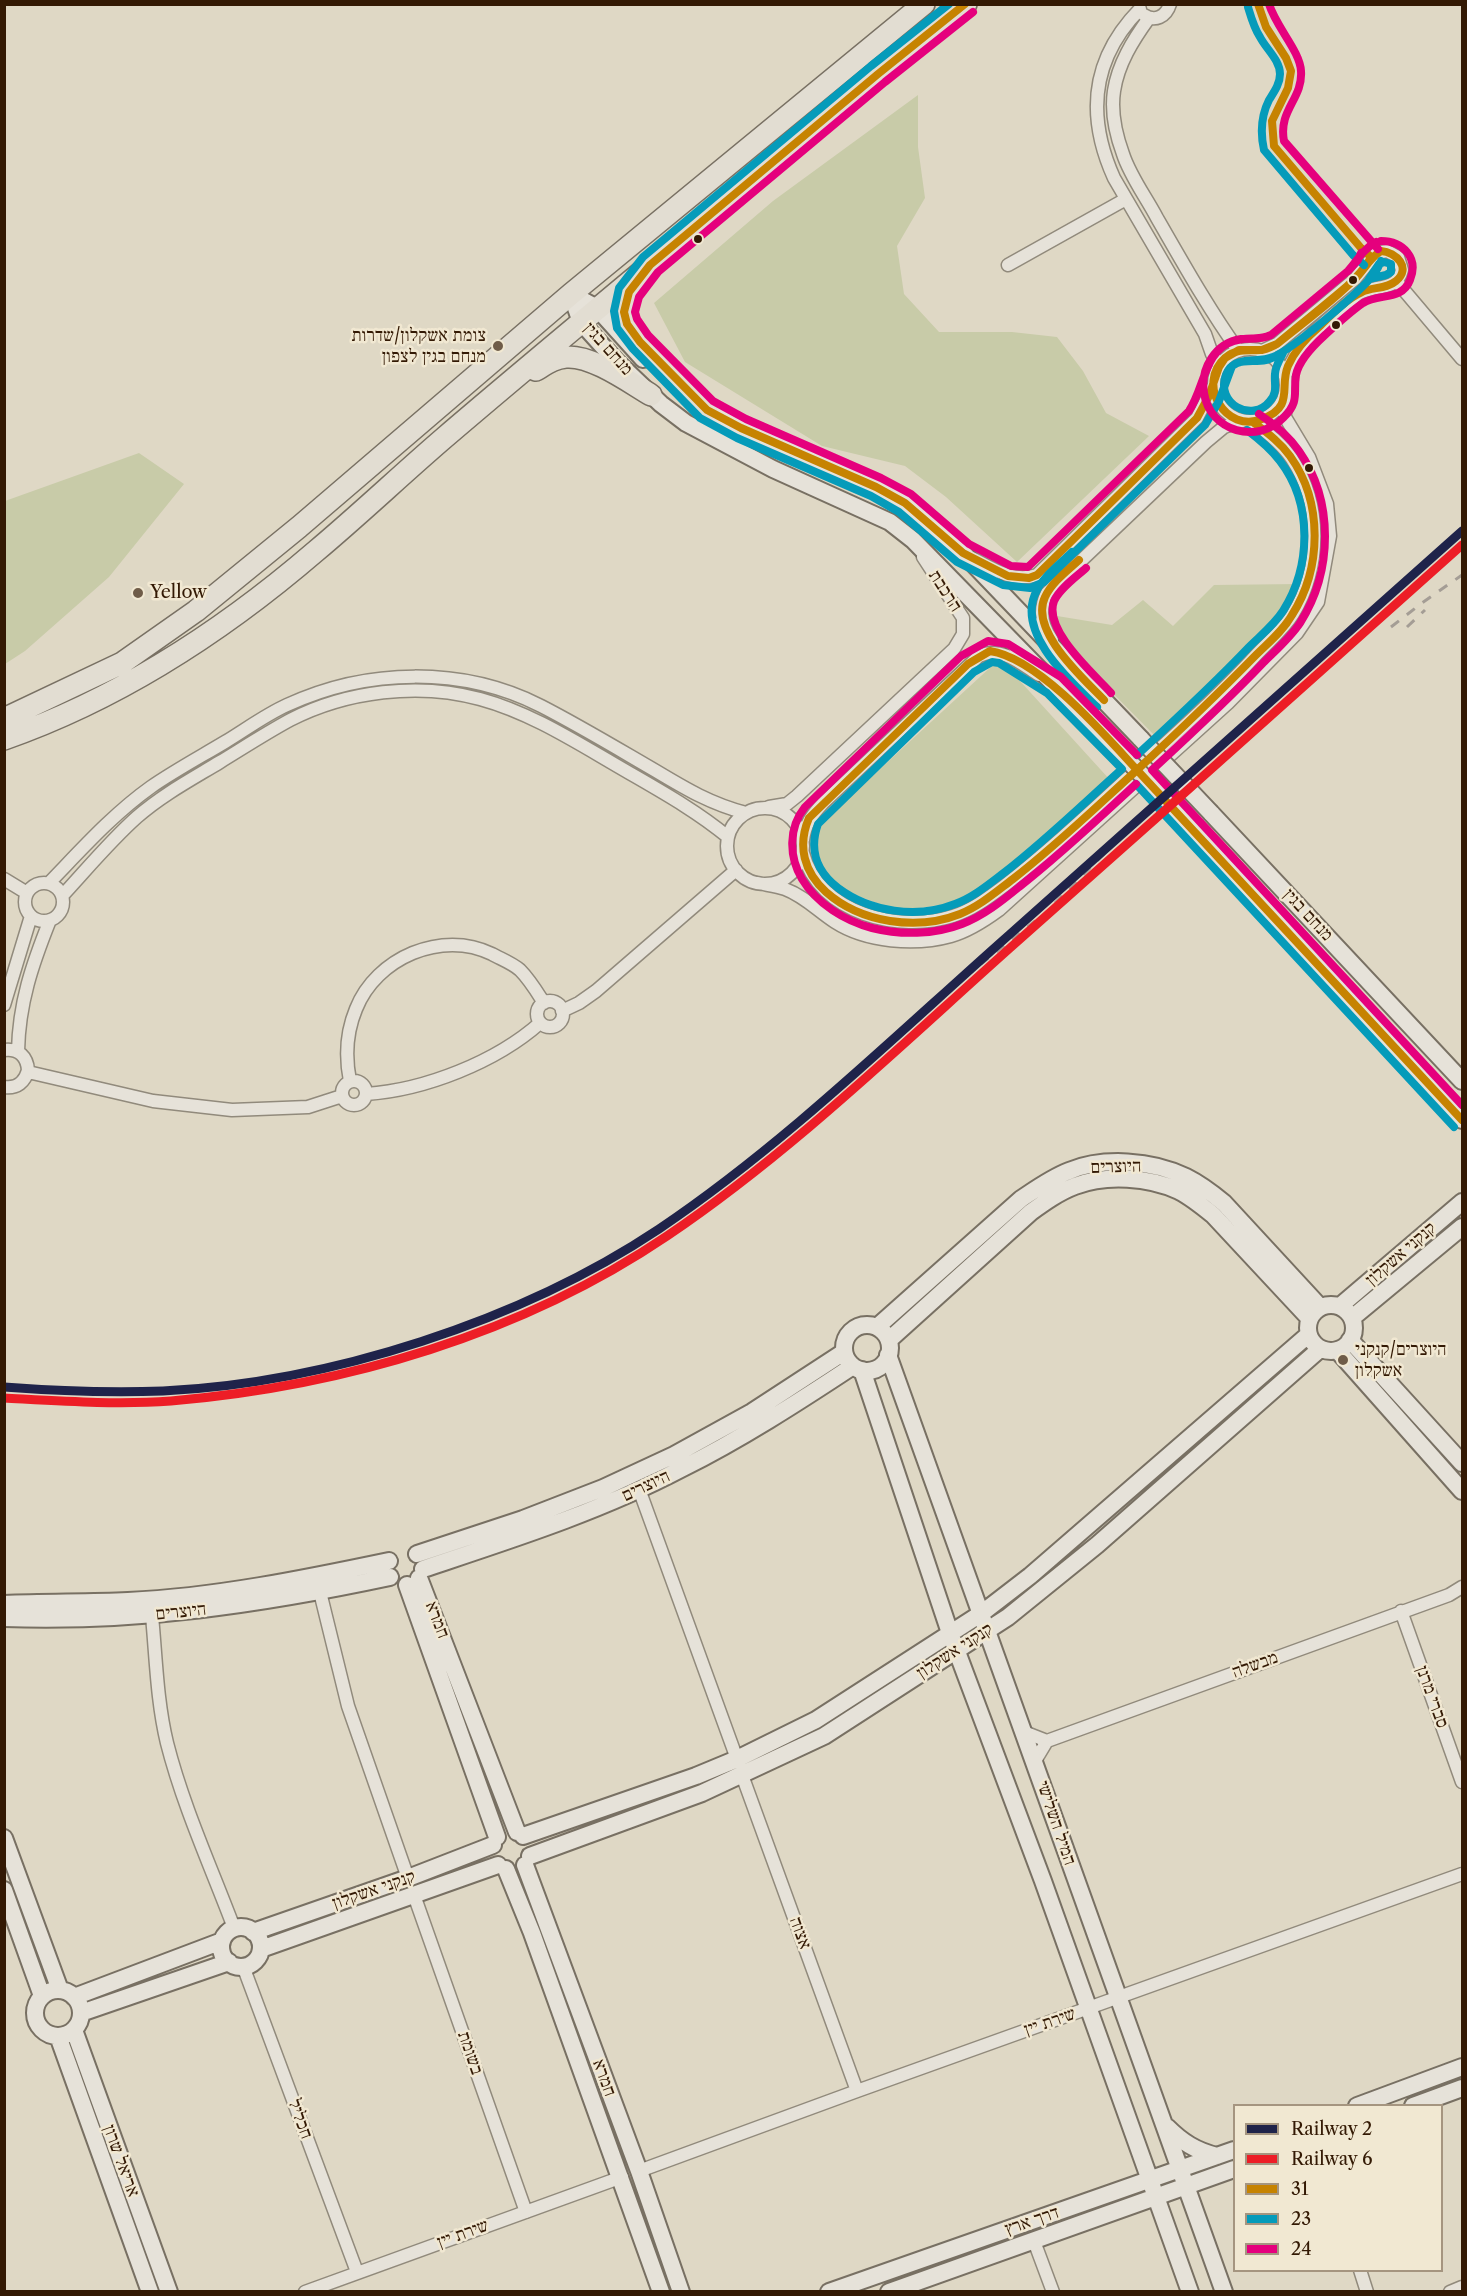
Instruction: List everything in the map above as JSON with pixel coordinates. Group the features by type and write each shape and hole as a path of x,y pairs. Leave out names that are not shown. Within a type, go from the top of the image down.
{"highway":[{"path":"4,719 122,663 196,611 299,527 571,294 924,4"},
{"path":"4,739 53,722 96,702 151,672 220,627 315,553 589,315 966,4"},
{"path":"650,265 629,292 624,312 627,324 640,342 706,410"},
{"path":"483,405 551,361 567,357 582,359 606,369 651,395"}],"street":[{"path":"1170,4 1164,15 1159,18 1149,18 1142,14 1139,7 1116,37 1109,49 1099,82 1098,124 1105,158 1126,199 1205,334 1212,354 1219,365"},
{"path":"1149,18 1125,56 1114,92 1118,138 1123,156 1136,180 1216,319 1238,350"},
{"path":"1008,265 1126,199"},
{"path":"803,840 792,818 769,807 758,808 746,813 735,823 728,837 728,851 736,870 749,880 785,889 802,897 835,922 856,933 883,939 914,941 950,937 975,926 999,910 1228,703 1298,633 1318,602 1330,536 1327,504 1305,449 1286,417 1285,376 1292,357 1302,344 1358,294 1397,282 1402,266 1398,257 1387,251 1376,253 1355,279 1291,334 1262,351"},
{"path":"1367,266 1368,276 1380,286"},
{"path":"1397,282 1462,359"},
{"name":"מנחם בגין","path":"571,294 589,315 679,393 741,428 876,487 905,503 963,553 1462,1081"},
{"name":"מנחם בגין","path":"589,315 616,361 651,395 686,423 773,469 890,522 913,540 1126,758 1462,1120"},
{"path":"1054,685 1003,653 990,651 979,656 809,818 804,830 803,854 810,874 817,884 847,907 869,916 903,921 931,921 954,916 981,903 1062,838 1235,678 1292,616 1309,578 1315,542 1313,515 1299,471 1279,442 1248,422 1231,417 1222,409 1215,399 1214,375 1227,356 1238,350 1250,349 1262,351 1272,357 1280,365 1285,376"},
{"name":"הרכבת","path":"963,553 1008,576 1029,578 1037,574 1197,418 1213,387"},
{"path":"1077,672 1046,631 1042,616 1043,602 1047,592 1224,427 1264,419 1281,405 1285,394"},
{"name":"הרכבת","path":"769,807 787,804 797,796 961,641 963,618 913,540"},
{"path":"49,883 128,805 177,771 285,706 339,686 374,679 408,676 448,678 516,694 588,732 707,801 746,813"},
{"path":"62,896 114,838 138,816 161,799 264,736 291,720 344,700 407,690 478,698 519,712 703,816 728,837"},
{"path":"758,883 770,884 792,874 803,854"},
{"path":"562,1011 596,991 736,870"},
{"path":"4,879 27,893"},
{"path":"4,1087 15,1087 21,1083 28,1072 27,1063 18,1051 21,1004 35,957 50,920 61,911 62,896 59,889 49,883 38,883 27,893 25,908 32,916 42,921 50,920"},
{"path":"4,1005 32,916"},
{"path":"350,1081 346,1054 349,1031 356,1009 364,994 387,968 419,950 453,944 486,951 519,969 531,982 544,1003"},
{"path":"544,1003 556,1003 562,1011 558,1024 549,1027 540,1023 537,1013 538,1008 544,1003"},
{"path":"366,1094 402,1089 461,1070 514,1044 540,1023"},
{"path":"4,1050 18,1051"},
{"path":"28,1072 153,1101 232,1110 308,1107 342,1096"},
{"path":"355,1080 363,1084 366,1094 362,1102 353,1105 345,1101 342,1096 343,1087 355,1080"},
{"name":"היוצרים","path":"877,1327 1021,1199 1045,1182 1071,1170 1099,1164 1131,1163 1159,1167 1185,1176 1224,1203 1312,1320"},
{"name":"היוצרים","path":"889,1348 1031,1212 1053,1196 1076,1186 1101,1180 1130,1179 1155,1183 1178,1191 1198,1203 1213,1215 1312,1320"},
{"name":"קנקני אשקלון","path":"1346,1312 1462,1202"},
{"name":"קנקני אשקלון","path":"1346,1312 1462,1227"},
{"path":"1336,1346 1353,1333 1346,1312 1332,1304 1312,1320 1313,1343 1336,1346 1462,1462"},
{"name":"קנקני אשקלון","path":"520,1834 696,1776 740,1767 824,1736 928,1658 950,1633 982,1613 1103,1515 1312,1320"},
{"path":"864,1324 877,1327 886,1334 889,1348 880,1367 870,1371 853,1363 845,1340 850,1331 864,1324"},
{"path":"1336,1346 1462,1491"},
{"name":"קנקני אשקלון","path":"928,1658 957,1650 1008,1617 1336,1346"},
{"name":"המיל השלישי","path":"889,1348 982,1613 986,1631 1035,1761 1224,2292"},
{"name":"היוצרים","path":"417,1572 529,1534 681,1470 760,1426 853,1363"},
{"name":"היוצרים","path":"417,1572 533,1515 603,1488 674,1455 752,1412 853,1363"},
{"name":"המיל השלישי","path":"853,1363 1190,2292"},
{"name":"אצוה","path":"639,1489 857,2091"},
{"path":"399,1550 406,1550 417,1572 396,1583 389,1569 393,1554 399,1550"},
{"name":"היוצרים","path":"4,1618 152,1616 216,1608 320,1592 389,1569"},
{"name":"היוצרים","path":"4,1604 128,1601 172,1597 389,1569"},
{"name":"חמרא","path":"417,1572 520,1834"},
{"name":"חמרא","path":"417,1572 495,1841"},
{"path":"969,1580 985,1593 1001,1598"},
{"name":"מבשלה","path":"1047,1742 1449,1595 1462,1587"},
{"path":"320,1592 348,1706 408,1878"},
{"path":"942,1611 928,1658 961,1676 970,1685"},
{"name":"סברי מרנן","path":"1401,1611 1462,1782"},
{"path":"152,1616 159,1701 167,1743 178,1779 234,1928"},
{"path":"999,1664 999,1643 1008,1617"},
{"path":"1024,1732 1047,1742 1035,1761"},
{"name":"קנקני אשקלון","path":"528,1860 702,1792 740,1767"},
{"path":"506,1832 520,1834 530,1845 528,1860 516,1869 502,1867 493,1856 495,1841 506,1832"},
{"path":"4,1838 67,1993 80,2005 79,2024 74,2030 66,2035 58,2036 46,2033 36,2021 35,2010 42,1996 52,1991 67,1993 222,1941"},
{"name":"קנקני אשקלון","path":"253,1932 408,1878 495,1841"},
{"name":"חמרא","path":"528,1860 681,2292"},
{"name":"קנקני אשקלון","path":"261,1949 414,1895 502,1867"},
{"name":"חמרא","path":"502,1867 532,1933 662,2292"},
{"name":"שירת יין","path":"639,2171 1462,1874"},
{"path":"4,1890 42,1996"},
{"name":"בשומת","path":"414,1895 526,2212"},
{"path":"81,2013 236,1964 255,1961 261,1949 260,1940 244,1927 234,1928 222,1941 222,1953 236,1964"},
{"name":"חכליל","path":"236,1964 357,2272"},
{"name":"אריאל שרון","path":"74,2030 169,2292"},
{"name":"אריאל שרון","path":"58,2036 150,2292"},
{"path":"1362,2104 1462,2067"},
{"path":"1418,2104 1462,2088"},
{"path":"1163,2123 1192,2148 1217,2156"},
{"name":"דרך ארץ","path":"829,2292 1233,2150"},
{"path":"1116,2192 1130,2178 1137,2165 1140,2152"},
{"path":"1199,2223 1202,2198 1208,2187 1229,2171"},
{"name":"דרך ארץ","path":"890,2292 1229,2171"},
{"name":"שירת יין","path":"305,2292 622,2177"},
{"path":"1124,2208 1147,2210 1167,2227"},
{"path":"1034,2241 1053,2292"},
{"path":"1360,2272 1368,2292"},
{"path":"1450,2292 1462,2287"}],"green space":[{"path":"918,95 918,147 925,198 897,246 904,294 939,332 1012,332 1057,337 1083,371 1106,413 1149,436 1017,562 946,497 905,466 822,446 685,362 654,303 773,201"},
{"path":"139,453 184,484 109,577 25,651 5,664 5,501"},
{"path":"1298,584 1275,627 1230,675 1158,739 1088,668 1058,633 1051,615 1112,625 1143,600 1173,626 1214,585"},
{"path":"994,664 1010,670 1111,781 976,892 952,903 921,908 892,909 835,887 815,865 818,826"}],"railway":[{"path":"1391,627 1462,575"},
{"path":"1407,627 1425,610"},
{"path":"1055,903 1146,812"},
{"path":"934,1002 1041,916"}],"rail line":[{"name":"2","path":"4,1387 123,1392 163,1391 226,1386 291,1375 422,1342 485,1319 547,1292 605,1262 659,1229 751,1162 839,1088 1462,531"},
{"name":"6","path":"4,1398 130,1403 171,1401 236,1394 302,1383 430,1350 553,1301 611,1271 713,1204 800,1135 1462,545"}],"transit line":[{"name":"23","path":"949,4 871,66 643,257 619,288 614,311 617,328 633,349 700,418 737,438 871,496 899,512 957,562 1003,585 1030,588 1044,582 1205,425 1219,401 1232,366 1242,362 1263,360 1283,352 1355,293 1374,274 1381,261"},
{"name":"31","path":"965,4 650,265 629,292 624,312 627,324 640,342 707,410 741,428 876,487 905,503 963,553 1008,576 1029,578 1037,575 1197,418 1225,358 1239,350 1262,350 1277,344 1355,279 1371,257"},
{"name":"31","path":"1258,4 1266,27 1286,58 1291,71 1288,88 1272,121 1274,146 1371,257"},
{"name":"24","path":"1269,4 1297,55 1301,71 1301,81 1284,121 1284,141 1378,249"},
{"name":"23","path":"1248,7 1256,30 1275,59 1280,74 1278,85 1266,106 1263,118 1264,150 1364,265"},
{"name":"24","path":"973,12 885,82 658,272 639,297 635,312 648,335 713,401 746,419 881,478 911,494 969,544 1011,566 1028,567 1189,411 1206,370 1217,352 1234,341 1271,335 1348,271 1361,253"},
{"name":"24","path":"1376,242 1348,271 1271,335 1232,341 1211,358 1203,384 1208,406 1215,417 1236,430 1249,432 1261,431 1273,426 1284,417 1294,401 1298,369 1312,348 1363,303 1396,294 1402,291 1410,280 1412,265 1407,252 1396,244 1381,241"},
{"name":"31","path":"1381,251 1397,258 1402,266 1401,276 1392,284 1366,290 1356,295 1334,312 1305,340 1288,366 1284,396 1279,409 1262,419 1249,422 1227,413 1219,404 1214,393 1213,381 1217,369 1225,358 1237,351 1264,349 1277,344 1353,281 1381,251"},
{"name":"23","path":"1384,262 1391,264 1391,272 1369,279 1379,264 1384,262"},
{"name":"23","path":"1283,353 1276,369 1275,391 1270,401 1254,411 1245,410 1230,402 1224,385 1226,375 1233,365 1260,361 1283,353"},
{"name":"24","path":"1259,414 1281,431 1299,451 1319,492 1325,536 1319,581 1311,603 1292,634 1223,704 1152,770 1462,1105"},
{"name":"31","path":"1137,770 1280,632 1302,597 1309,577 1315,535 1313,514 1301,474 1290,456 1253,422"},
{"name":"23","path":"1137,755 1208,689 1275,621 1292,594 1299,575 1304,536 1303,516 1298,496 1291,478 1280,461 1265,444 1247,430"},
{"name":"23","path":"1072,552 1048,575 1037,590 1032,606 1033,622 1039,639 1060,670 1097,707"},
{"name":"31","path":"1079,560 1048,592 1042,610 1051,639 1072,667 1104,700"},
{"name":"24","path":"1086,568 1060,592 1054,601 1053,612 1056,625 1072,651 1111,693"},
{"name":"24","path":"1136,784 1064,850 999,903 970,921 951,928 917,933 894,932 852,921 832,910 808,888 798,870 793,852 793,833 799,815 805,807 961,656 988,641 1008,644 1061,677 1137,755"},
{"name":"31","path":"990,651 1029,667 1049,682 1089,718 1137,770 1029,866 988,898 960,914 926,922 908,923 872,917 840,903 818,884 808,867 803,848 805,828 809,818 968,664 990,651"},
{"name":"23","path":"992,662 999,663 1047,693 1122,769 1020,860 981,890 955,904 925,911 894,911 864,903 838,888 824,874 816,859 814,842 818,824 974,672 992,662"},
{"name":"31","path":"1137,770 1462,1120"},
{"name":"23","path":"1136,784 1454,1127"}],"place":[{"name":"צומת אשקלון/שדרות מנחם בגין לצפון","path":"498,346"},
{"name":"Yellow","path":"138,593"},
{"name":"היוצרים/קנקני אשקלון","path":"1343,1360"}]}
